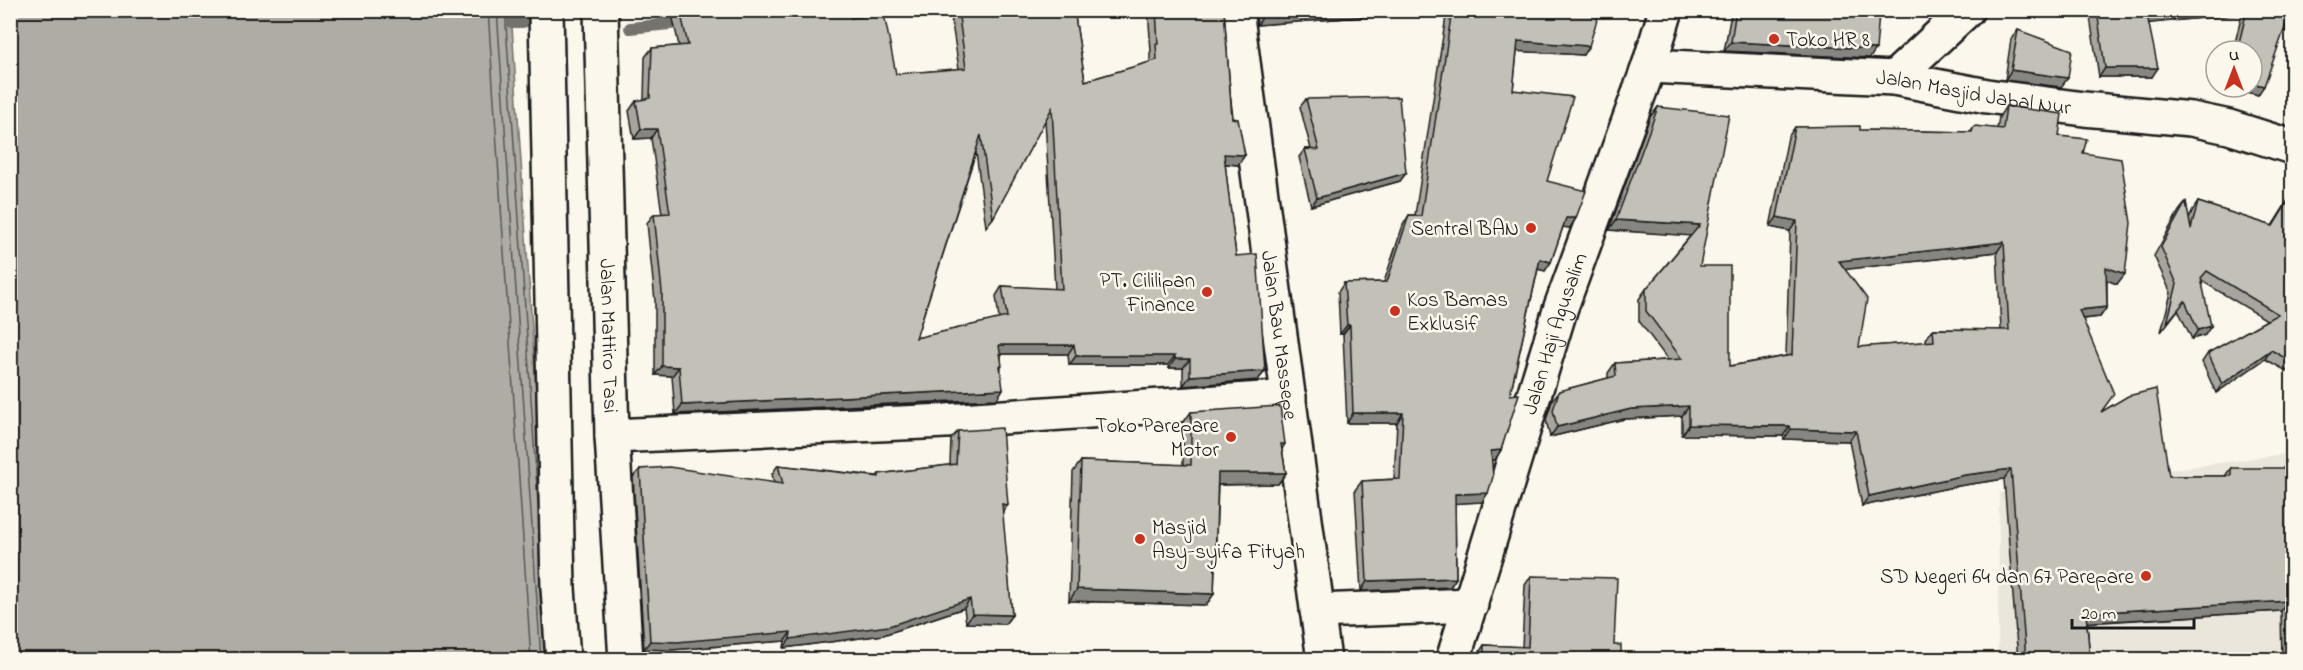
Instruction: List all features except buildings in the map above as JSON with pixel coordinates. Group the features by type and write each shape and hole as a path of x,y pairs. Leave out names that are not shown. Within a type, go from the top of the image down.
{"main road":[{"path":"546,10 558,588 563,660"},
{"name":"Jalan Mattiro Tasi","path":"602,10 612,436 626,660"},
{"name":"Jalan Bau Massepe","path":"1236,10 1324,660"},
{"name":"Jalan Haji Agusalim","path":"1454,660 1561,307 1649,66 1666,10"},
{"path":"1894,78 1968,10"},
{"name":"Jalan Masjid Jabal Nur","path":"1649,66 1894,78 1987,96 2084,109 2192,119 2229,127 2292,147"},
{"path":"612,436 946,421 1288,397"},
{"path":"1317,611 1471,605"}],"shaded area":[{"name":"SD Negeri 64 dan 67 Parepare","path":"2292,453 2292,659 1998,660 1999,493"}],"water":[{"path":"10,11 511,11 554,659 11,659"}],"waterway":[{"path":"511,22 523,22"},
{"path":"630,28 689,22"}],"place":[{"name":"Toko HR 8","path":"1774,39"},
{"name":"Sentral BAN","path":"1531,228"},
{"name":"PT. Cililipan Finance","path":"1207,292"},
{"name":"Kos Bamas Exklusif","path":"1395,311"},
{"name":"Toko Parepare Motor","path":"1231,437"},
{"name":"Masjid Asy-syifa Fityah","path":"1140,539"},
{"name":"SD Negeri 64 dan 67 Parepare","path":"2146,576"}]}
